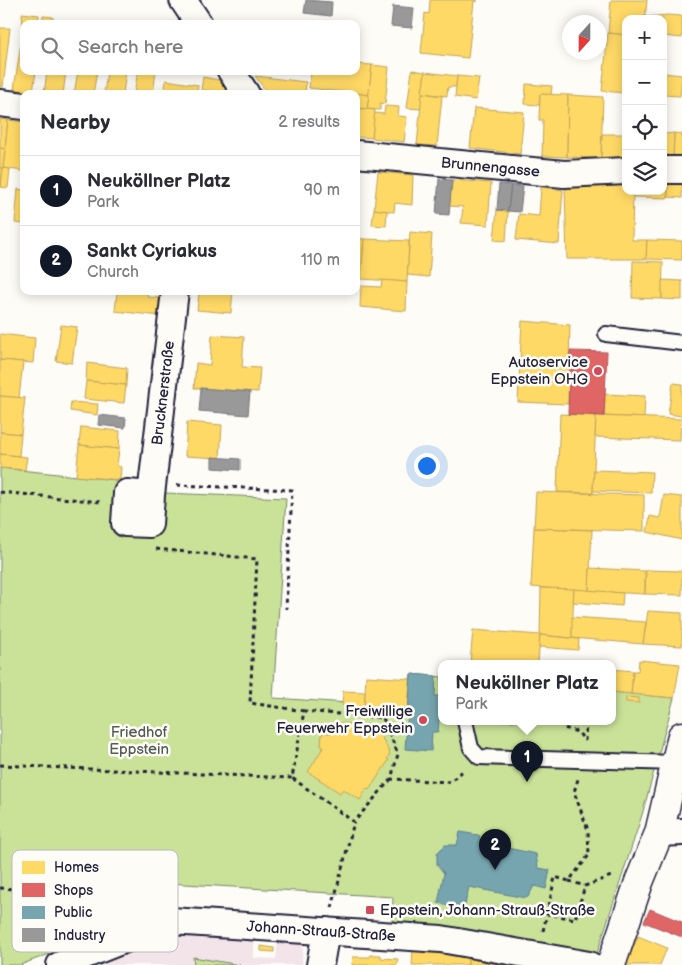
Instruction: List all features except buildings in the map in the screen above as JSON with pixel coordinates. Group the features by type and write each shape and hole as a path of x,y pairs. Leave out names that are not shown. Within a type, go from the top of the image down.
{"main road":[{"path":"611,965 639,882 670,832 676,763 682,736"}],"street":[{"path":"184,0 196,20"},
{"path":"234,75 243,90"},
{"path":"0,103 20,106"},
{"name":"Brunnengasse","path":"360,154 564,174 622,171"},
{"path":"667,170 682,170"},
{"name":"Brucknerstraße","path":"151,490 174,295"},
{"path":"126,503 127,493 151,490"},
{"name":"Johann-Strauß-Straße","path":"178,921 441,939 589,965"},
{"path":"320,965 326,931"},
{"name":"Johann-Strauß-Straße","path":"60,965 93,952"}],"lane":[{"path":"606,334 682,343"},
{"path":"466,725 471,748 479,757 676,763"}],"path":[{"path":"151,490 292,490 286,609"},
{"path":"0,492 126,503"},
{"path":"152,549 257,559 250,703 304,711 383,718 398,754 391,779 354,822 326,931"},
{"path":"292,778 304,711"},
{"path":"564,725 564,728 578,732 585,742 586,725"},
{"path":"391,779 450,782 479,757"},
{"path":"569,881 589,855 588,830 574,792 585,760"},
{"path":"0,765 292,778 354,822"},
{"path":"543,930 555,877 585,886 615,875"},
{"path":"547,914 575,919 585,886"}],"shaded area":[{"path":"178,935 254,940 254,958 276,959 278,941 303,942 302,965 96,965 129,952 178,952"}],"green space":[{"name":"Friedhof Eppstein","path":"0,468 116,480 113,532 159,533 164,493 286,498 273,698 408,707 411,674 438,677 438,725 616,725 616,692 674,698 642,815 597,953 392,922 393,897 178,884 178,850 12,850 12,952 55,952 20,965 0,965"},
{"path":"193,957 240,965 194,965"}],"place":[{"name":"Autoservice Eppstein OHG","path":"598,371"},
{"name":"Freiwillige Feuerwehr Eppstein","path":"423,720"},
{"name":"Neuköllner Platz","path":"527,782"},
{"name":"Sankt Cyriakus","path":"495,870"},
{"name":"Eppstein, Johann-Strauß-Straße","path":"370,910"}]}
